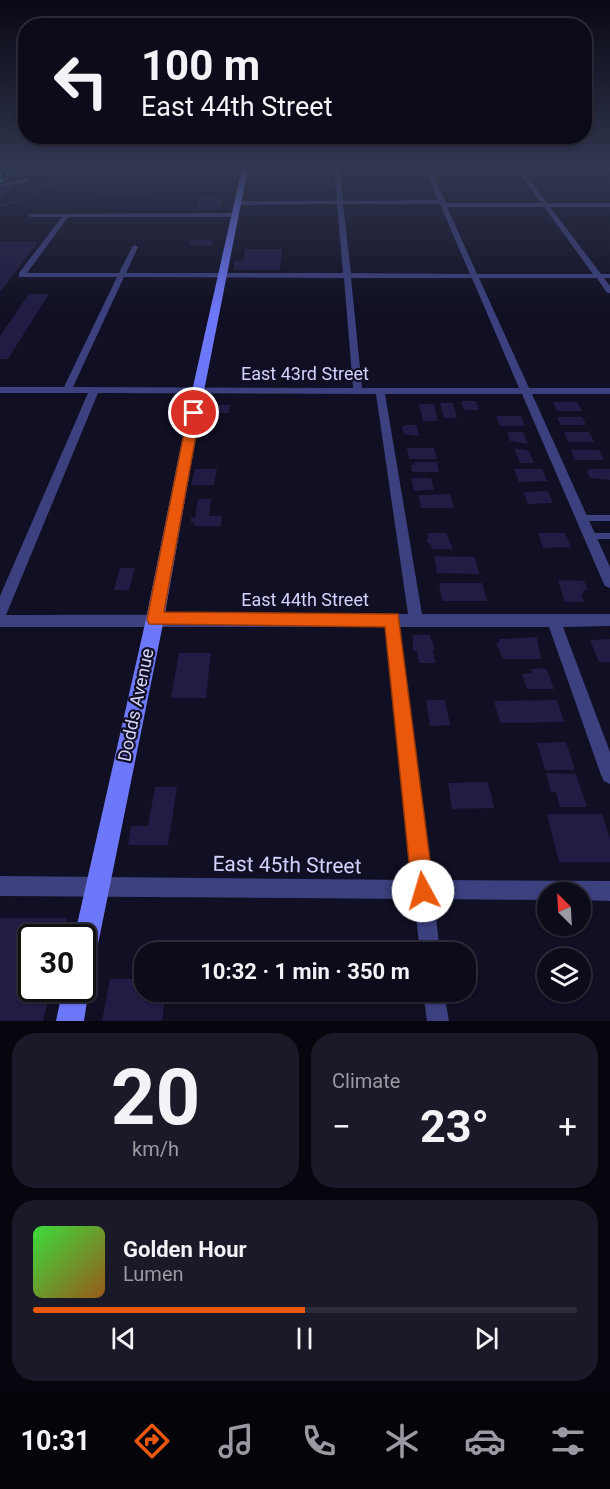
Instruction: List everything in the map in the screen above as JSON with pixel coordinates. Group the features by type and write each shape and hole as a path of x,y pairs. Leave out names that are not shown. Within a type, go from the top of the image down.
{"street":[{"path":"66,216 22,275 610,276"},
{"name":"Dodds Avenue","path":"89,924 155,619 198,391 236,216"},
{"path":"342,216 358,391"},
{"path":"447,216 610,582"},
{"path":"553,216 610,291"},
{"path":"67,390 135,247"},
{"name":"East 43rd Street","path":"0,390 610,391"},
{"path":"0,612 94,390"},
{"path":"380,391 416,620"},
{"path":"392,620 429,942"},
{"path":"554,620 610,775"},
{"name":"East 44th Street","path":"0,621 610,620"},
{"name":"East 45th Street","path":"0,885 423,891 610,891"},
{"path":"70,1021 73,1002"},
{"path":"435,1002 438,1021"}],"lane":[{"path":"582,518 610,518"},
{"path":"590,536 610,536"}],"building":[{"path":"191,240 213,240 212,246 189,245"},
{"path":"0,242 38,242 0,292"},
{"path":"245,249 282,249 280,270 233,270 235,261 243,261"},
{"path":"29,294 49,294 8,359 0,359 0,336"},
{"path":"461,401 476,401 479,410 464,410"},
{"path":"553,402 577,402 582,411 557,411"},
{"path":"440,403 453,403 457,418 444,418"},
{"path":"419,404 434,404 438,421 423,421"},
{"path":"211,405 230,405 229,413 209,413"},
{"path":"496,416 521,416 525,426 500,426"},
{"path":"557,417 582,417 586,425 561,425"},
{"path":"417,425 419,436 404,434 402,427"},
{"path":"507,432 523,432 528,444 510,441"},
{"path":"564,432 589,432 594,442 568,442"},
{"path":"407,448 434,448 437,459 409,459"},
{"path":"514,448 529,451 534,463 520,463"},
{"path":"571,450 599,450 604,460 575,460"},
{"path":"414,462 437,462 439,472 412,472 411,465 415,465"},
{"path":"195,469 217,469 214,485 191,485"},
{"path":"514,469 542,469 547,481 519,482"},
{"path":"610,469 610,480 590,478 587,471"},
{"path":"411,478 431,478 434,490 414,491"},
{"path":"548,491 553,503 528,504 523,492"},
{"path":"450,494 454,508 421,508 418,495"},
{"path":"198,499 211,499 209,516 222,516 221,526 194,526 191,518 195,518"},
{"path":"428,533 446,533 453,549 432,549 430,543 427,543"},
{"path":"538,533 565,533 571,547 543,548"},
{"path":"434,556 475,557 479,574 437,573"},
{"path":"120,568 135,568 129,590 114,590"},
{"path":"558,580 584,581 588,590 583,590 584,594 581,594 584,602 565,602"},
{"path":"439,583 482,583 487,601 442,601"},
{"path":"413,635 430,635 435,650 433,650 435,663 419,663 417,651 413,651"},
{"path":"537,637 541,659 503,659 496,643 499,643 499,639"},
{"path":"610,639 610,662 599,662 590,640"},
{"path":"179,653 211,653 206,698 171,698"},
{"path":"531,669 547,670 554,689 527,689 522,674 532,673"},
{"path":"426,700 445,700 450,725 430,726"},
{"path":"557,700 564,722 500,723 494,701"},
{"path":"566,742 575,770 545,770 537,743"},
{"path":"546,773 576,774 587,807 560,807 556,792 551,792"},
{"path":"488,782 494,808 452,809 448,783"},
{"path":"155,787 177,787 168,845 128,845 131,826 148,826"},
{"path":"547,814 602,814 610,838 610,862 559,862"},
{"path":"0,918 67,918 66,924 18,924 18,1002 48,1002 43,1021 0,1021"},
{"path":"110,979 134,979 134,1002 165,1002 162,1021 102,1021"}],"route":[{"path":"194,413 155,619 392,620 423,891"}]}
